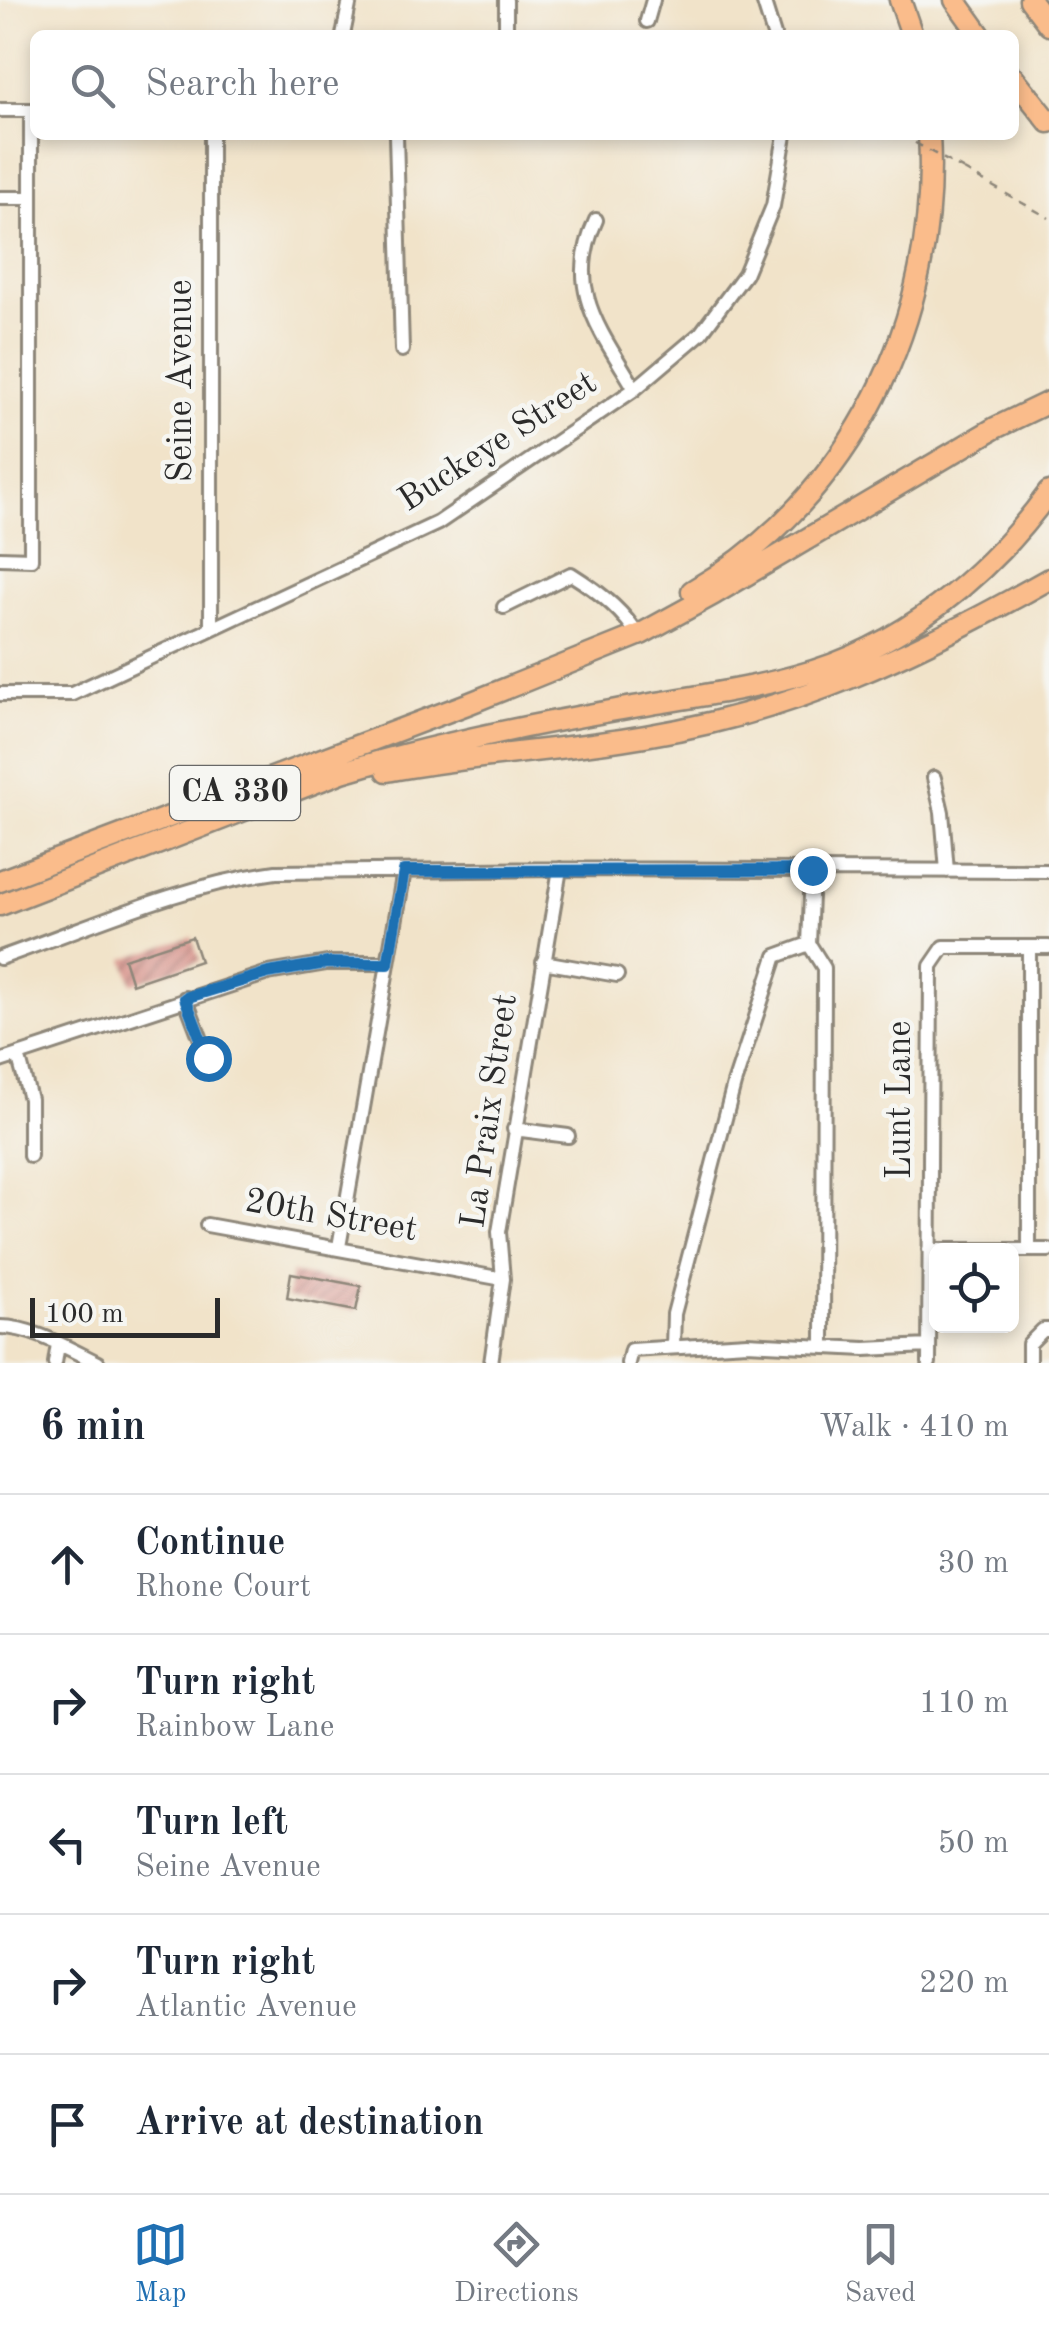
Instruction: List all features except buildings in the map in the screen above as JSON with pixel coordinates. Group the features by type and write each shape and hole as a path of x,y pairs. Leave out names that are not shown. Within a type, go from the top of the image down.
{"highway":[{"path":"900,0 910,30"},
{"path":"955,0 976,30"},
{"path":"1030,0 1049,25"},
{"path":"1019,84 1049,122"},
{"path":"635,630 708,582 770,534 822,480 863,420 891,365 917,288 928,223 929,140"},
{"path":"635,630 730,585 994,428 1049,402"},
{"path":"115,862 378,761 496,732 739,689 800,675 848,658 903,630 956,593 1010,542 1049,492"},
{"path":"0,905 344,780 416,765 648,736 778,704 859,676 945,638 1049,579"},
{"name":"CA 330","path":"0,881 564,664 635,630"}],"street":[{"path":"344,30 350,0"},
{"path":"506,0 506,30"},
{"path":"647,21 653,0"},
{"path":"763,0 772,30"},
{"path":"0,110 30,110"},
{"path":"0,558 31,558 32,140"},
{"name":"Seine Avenue","path":"211,140 211,626"},
{"path":"396,140 402,350"},
{"name":"Buckeye Street","path":"0,694 72,694 438,522 636,389 700,333 745,274 773,206 784,140"},
{"path":"0,198 30,198"},
{"path":"596,220 584,245 584,288 594,321 636,389"},
{"path":"504,607 571,574 592,587 635,630"},
{"path":"934,778 942,812 947,871"},
{"name":"La Praix Street","path":"491,1363 503,1278 499,1232 560,869"},
{"path":"812,870 809,944 824,968 823,1346"},
{"path":"339,1246 404,871"},
{"path":"0,958 183,892 276,872 1049,871"},
{"path":"673,1347 674,1314 734,1084 776,956 809,944"},
{"name":"Lunt Lane","path":"929,1243 930,966 944,947 1049,946"},
{"path":"1029,947 1029,1250"},
{"path":"542,962 617,975"},
{"path":"0,1061 268,973 327,963 388,964"},
{"path":"185,998 208,1058"},
{"path":"18,1055 30,1099 30,1156"},
{"path":"514,1129 568,1136"},
{"name":"20th Street","path":"207,1225 503,1278"},
{"path":"1019,1250 1049,1250"},
{"path":"0,1327 11,1327 58,1344 98,1363"},
{"path":"1029,1363 1030,1344 1043,1330 1049,1330"},
{"name":"Lunt Lane","path":"929,1333 929,1363"},
{"path":"55,1363 58,1344"},
{"path":"628,1363 632,1350 673,1347 929,1346"}],"path":[{"path":"909,140 1049,218"}],"route":[{"path":"208,1058 185,998 268,973 327,963 388,964 404,871 812,870"}]}
